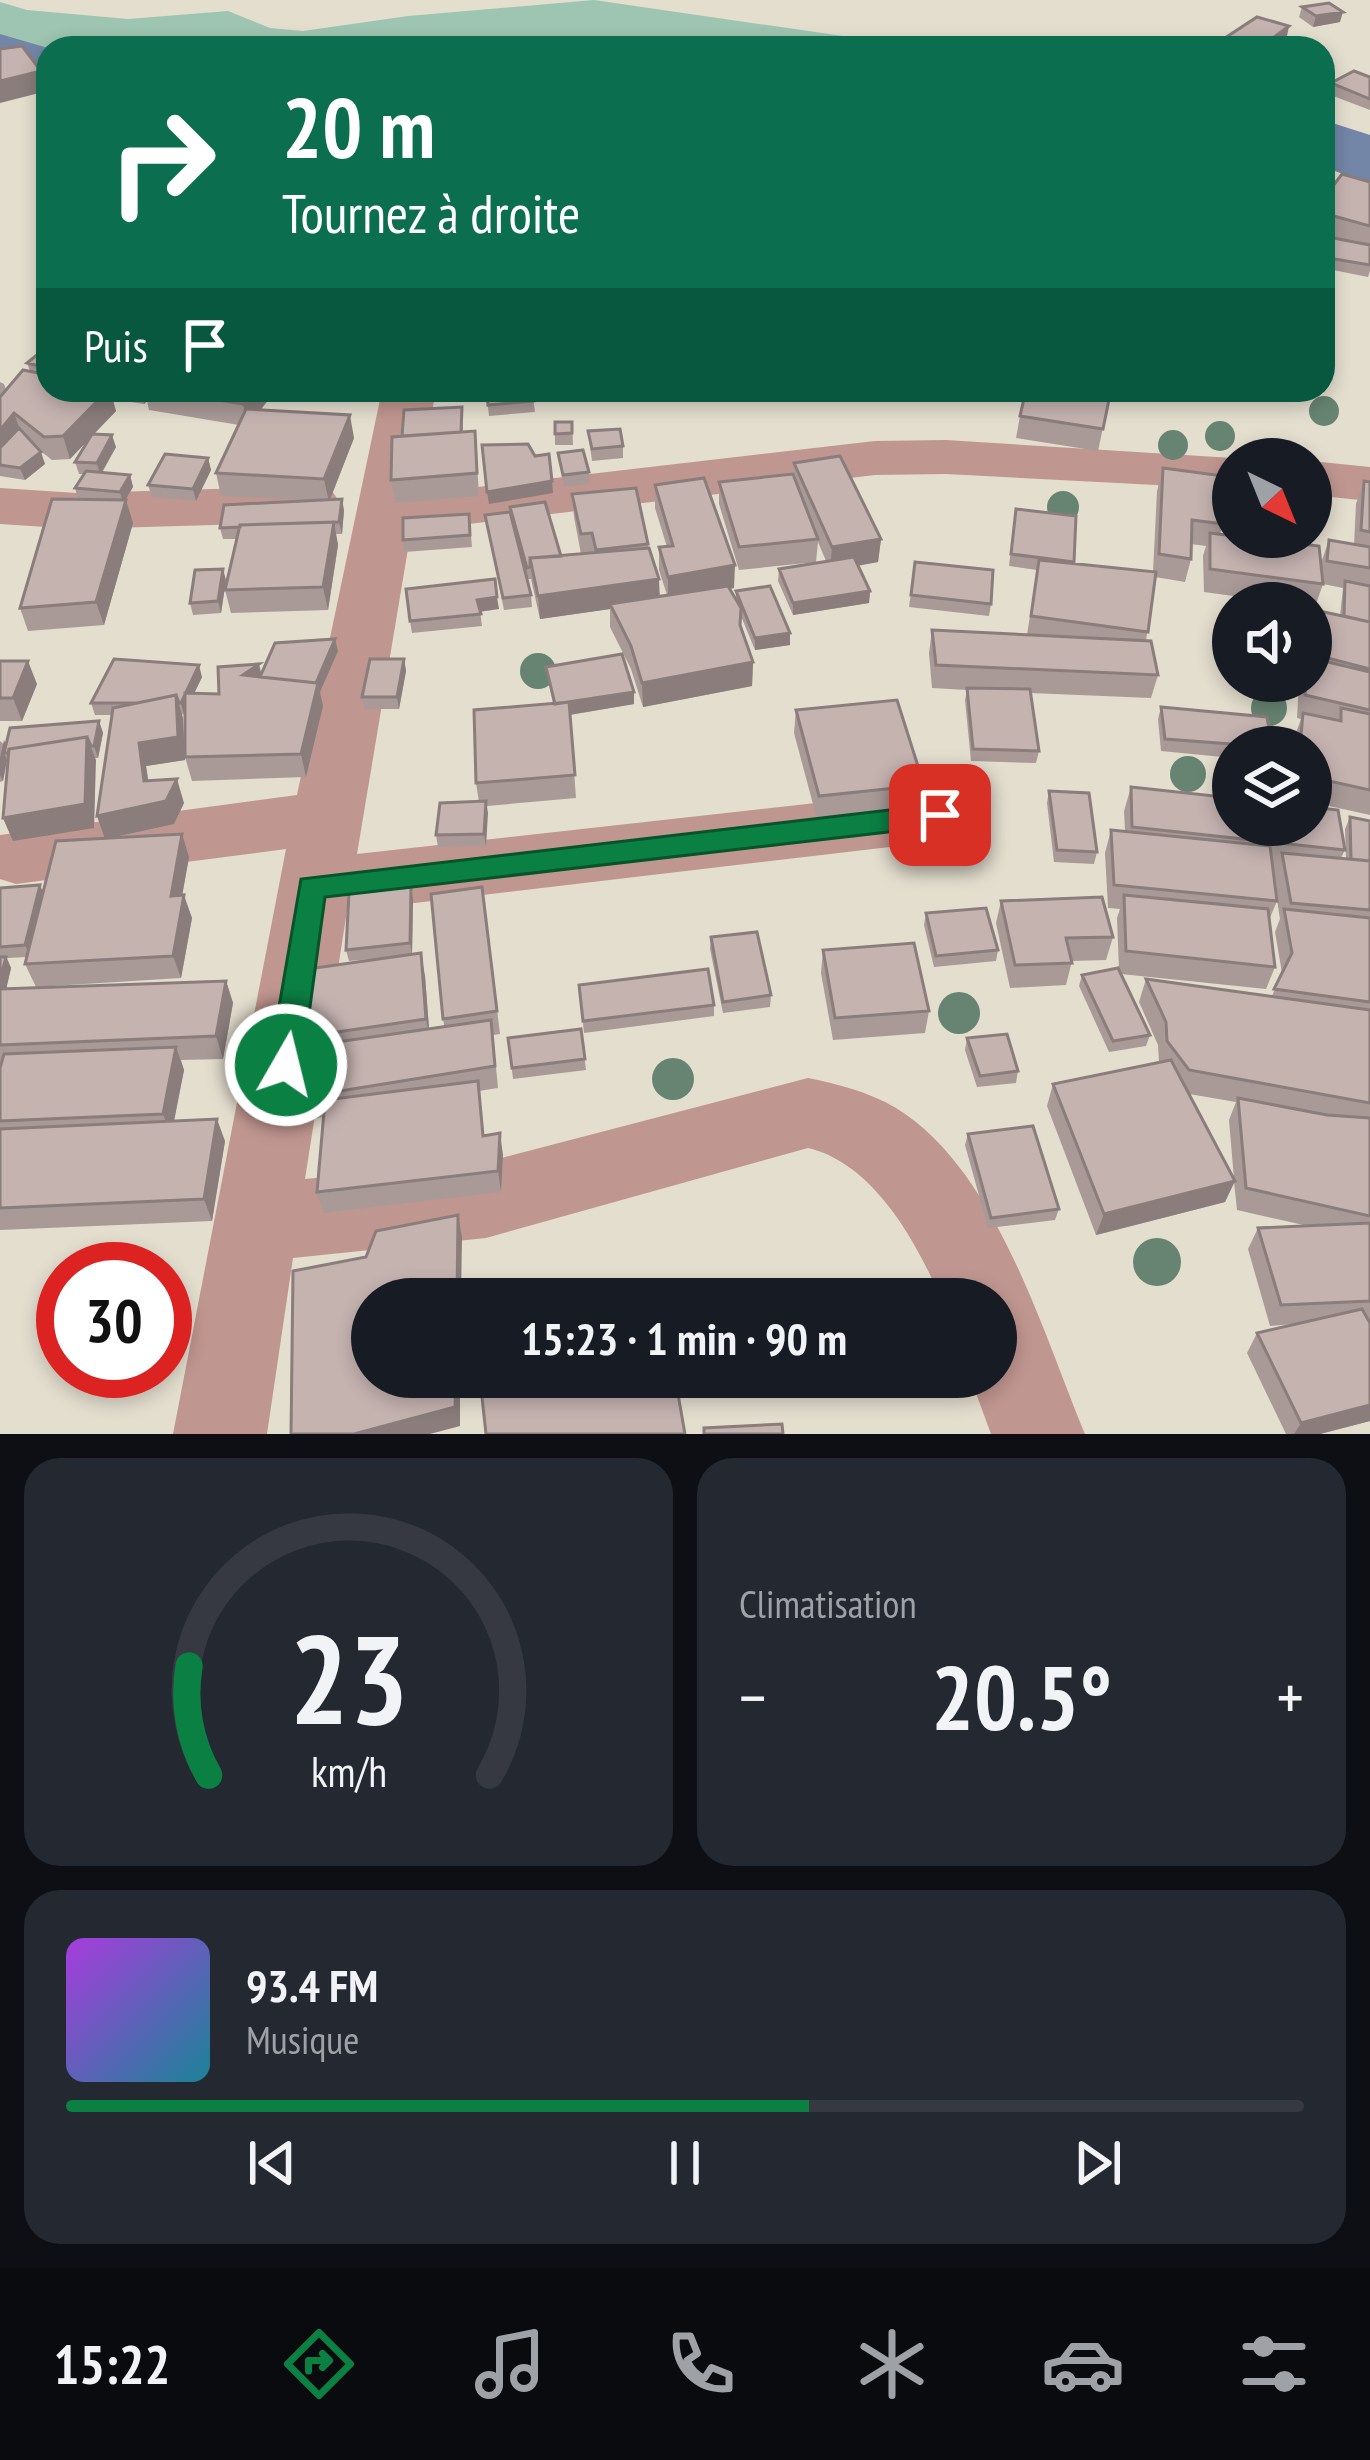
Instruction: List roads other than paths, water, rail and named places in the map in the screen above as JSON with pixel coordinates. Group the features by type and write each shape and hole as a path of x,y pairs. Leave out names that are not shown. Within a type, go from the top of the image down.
{"street":[{"path":"220,1434 254,1223 286,1065 312,887 407,402"},
{"path":"0,506 100,511 386,509 875,458 946,457 1212,471"},
{"path":"1332,480 1370,484"},
{"path":"312,887 940,815"},
{"path":"16,856 325,818"},
{"path":"254,1223 485,1200 808,1113 839,1115 870,1132 944,1214 975,1278"},
{"path":"1017,1381 1038,1434"}],"waterway":[{"path":"0,54 36,66"},
{"path":"1335,146 1370,161"}]}
